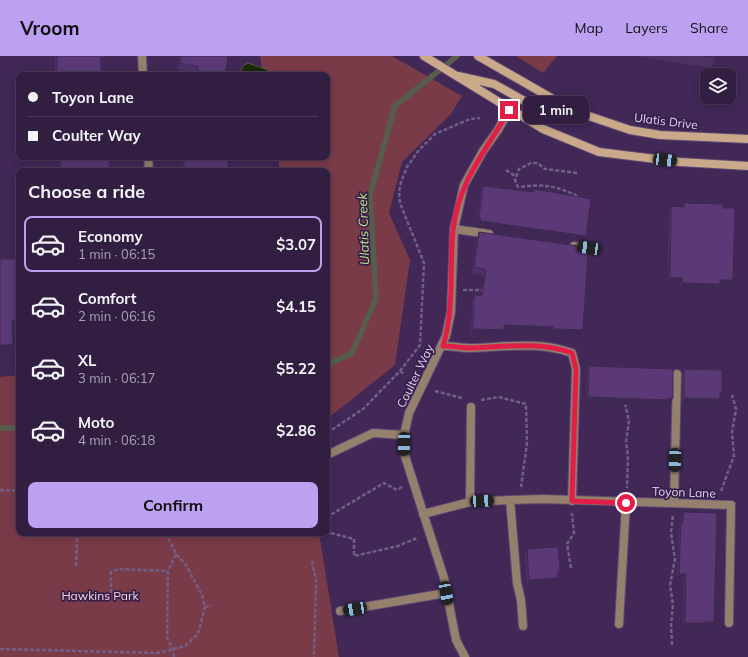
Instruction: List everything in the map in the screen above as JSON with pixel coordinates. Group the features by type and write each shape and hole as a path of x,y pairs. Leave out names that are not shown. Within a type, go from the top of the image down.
{"main road":[{"path":"424,56 509,110 543,129 599,152 680,162 748,166"},
{"name":"Ulatis Drive","path":"478,56 574,111 630,130 660,135 748,139"},
{"path":"455,76 467,77 494,84 537,108 550,113 574,111"}],"street":[{"path":"142,56 143,72"},
{"name":"Coulter Way","path":"465,657 456,640 444,578 404,453 404,435 409,413 443,346 451,312 454,230 464,185 483,151 498,130 509,110"},
{"path":"454,230 499,236"},
{"path":"567,245 589,248"},
{"path":"443,346 469,348 523,345 556,347 572,353 576,369 572,501"},
{"path":"674,503 677,374"},
{"path":"470,502 473,404"},
{"path":"330,454 373,433 404,435"},
{"name":"Toyon Lane","path":"423,514 470,502 521,499 730,505 729,623"},
{"path":"510,500 517,583 521,600 523,626"},
{"path":"619,624 626,503"},
{"path":"340,611 446,593"}],"path":[{"path":"330,431 363,409 400,371 420,345 424,263 400,203 399,192 401,182 411,162 434,134 470,119 480,118"},
{"path":"515,176 519,169 531,163 537,163 545,169 577,173"},
{"path":"506,170 515,176 518,187 548,185 563,188 579,197"},
{"path":"452,290 489,291"},
{"path":"400,371 404,374"},
{"path":"435,391 466,399"},
{"path":"721,505 722,489 734,456 732,432 736,409 732,395"},
{"path":"626,503 628,456 626,442 629,422 625,404 627,396"},
{"path":"473,404 500,397 526,404 527,444 521,499"},
{"path":"330,518 332,514 384,483 397,490 413,483"},
{"path":"0,490 16,491"},
{"path":"571,568 567,544 574,534 572,501"},
{"path":"672,644 671,625 673,605 670,585 675,559 671,533 674,503"},
{"path":"330,532 331,534 354,539 354,556 398,546 430,532"},
{"path":"76,566 78,536"},
{"path":"0,649 158,653 185,646 198,634 205,608 202,596 186,565 176,554 167,536"},
{"path":"174,657 173,649 167,638 168,571 176,554"},
{"path":"312,561 316,581 314,657"},
{"path":"111,593 111,572 119,569 168,571"},
{"path":"205,608 212,605"}],"green space":[{"path":"260,56 392,56 462,96 451,114 402,162 389,213 410,260 395,365 330,417 330,168 280,168 278,160 330,160 330,72 263,72"},
{"path":"516,56 557,56 543,73"},
{"name":"Hawkins Park","path":"16,375 16,536 319,536 339,657 0,657 0,377"}],"shaded area":[{"path":"248,63 268,70 268,72 240,72 244,65"}],"building":[{"path":"57,56 106,56 106,58 100,58 102,72 57,72"},
{"path":"181,56 228,56 225,72 197,72 198,67 180,63"},
{"path":"704,56 716,56 716,58"},
{"path":"60,160 109,160 110,168 61,168"},
{"path":"184,160 228,160 228,168 184,168"},
{"path":"483,186 534,192 534,189 591,199 586,236 480,221 481,218 479,218"},
{"path":"684,203 723,204 723,208 735,208 733,280 720,280 720,284 682,283 682,278 670,278 671,206 684,207"},
{"path":"479,232 585,247 584,253 588,253 583,330 504,325 504,330 473,329 474,296 482,295 486,270 474,267"},
{"path":"0,259 16,259 16,321 12,321 13,345 0,345"},
{"path":"589,366 673,369 673,398 668,398 668,400 588,397"},
{"path":"684,369 722,370 722,392 720,392 720,399 684,398"},
{"path":"684,512 717,513 714,622 685,623 686,574 679,574 681,523 683,523"},
{"path":"558,547 560,570 558,570 558,578 529,580 527,549"}],"waterway":[{"name":"Ulatis Creek","path":"330,364 352,353 376,299 370,195 395,106 457,56"},
{"name":"Ulatis Creek","path":"0,428 16,428"}],"route":[{"path":"509,110 498,130 483,151 464,185 454,230 451,312 443,346 469,348 523,345 556,347 572,353 576,369 572,501 626,503"}]}
